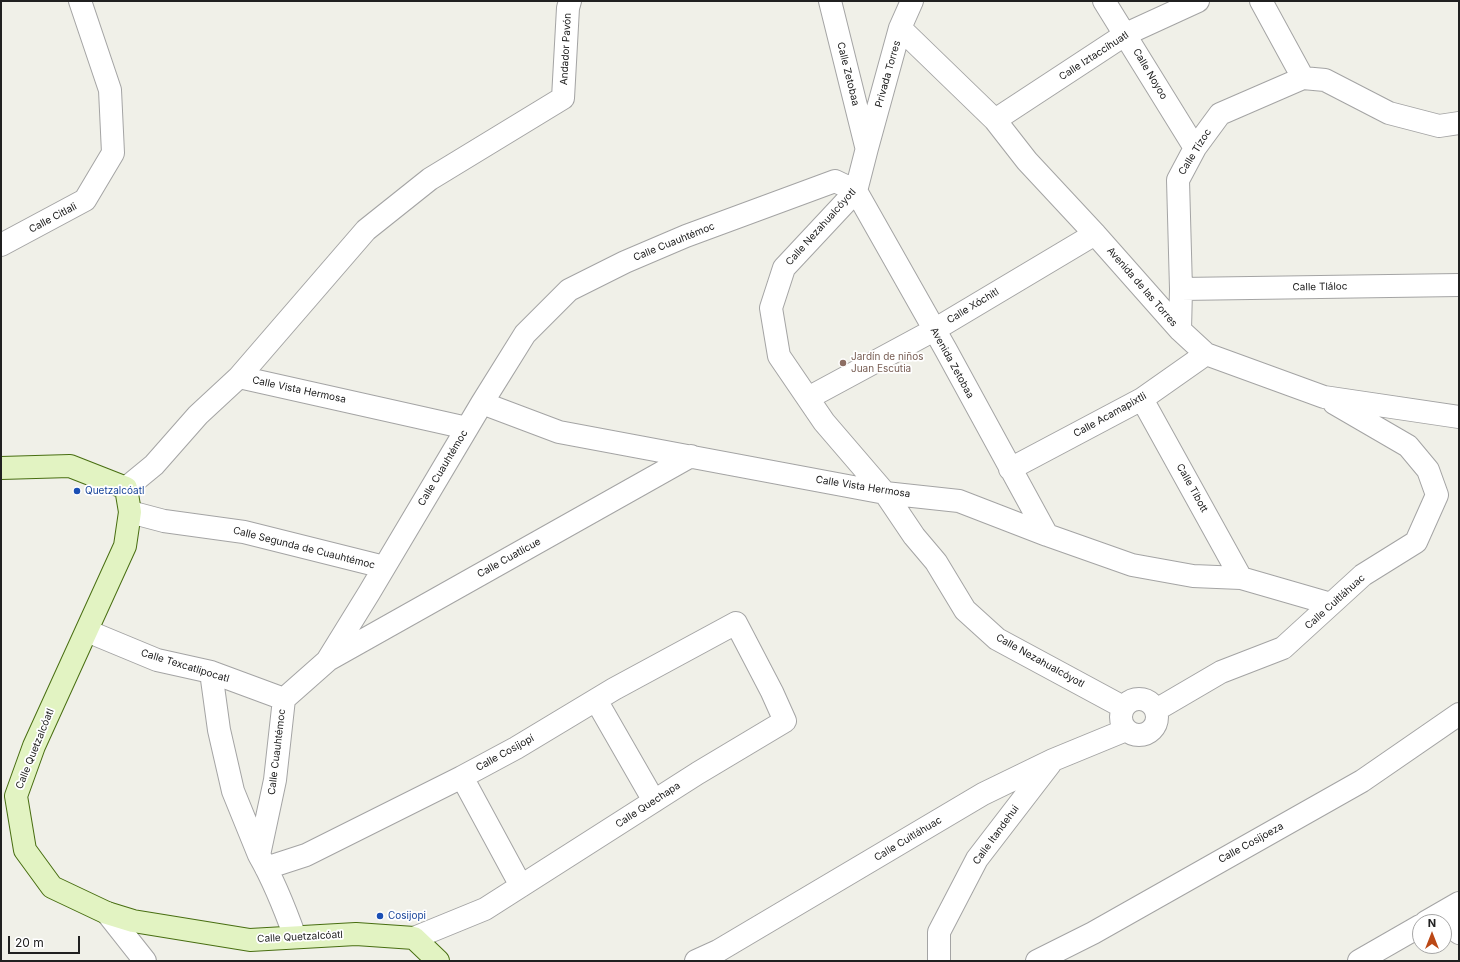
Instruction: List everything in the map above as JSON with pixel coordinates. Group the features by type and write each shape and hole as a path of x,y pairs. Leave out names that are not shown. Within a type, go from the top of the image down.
{"street":[{"name":"Calle Citlali","path":"1,246 85,200 113,153 110,90 80,1"},
{"name":"Andador Pavón","path":"239,377 366,230 430,179 563,98 568,8 570,1"},
{"name":"Calle Zetobaa","path":"830,1 867,148"},
{"name":"Privada Torres","path":"867,148 900,28 912,1"},
{"name":"Calle Noyoo","path":"1104,1 1126,34 1195,148"},
{"name":"Calle Iztaccíhuatl","path":"995,120 1126,34 1198,1"},
{"path":"1261,1 1303,78 1325,80 1389,113 1439,126 1459,123"},
{"name":"Avenida de las Torres","path":"900,28 995,120 1027,161 1095,234 1180,330 1206,354 1324,397 1459,417"},
{"name":"Calle Tízoc","path":"1180,330 1181,289 1178,180 1195,148 1220,114 1303,78"},
{"name":"Calle Nezahualcóyotl","path":"867,148 856,191 784,268 771,308 779,356 824,422 885,492 914,536 936,562 965,610 997,639 1123,707"},
{"name":"Calle Cuauhtémoc","path":"262,861 276,780 284,699 327,661 525,334 569,290 625,262 686,236 835,181 856,191"},
{"name":"Avenida Zetobaa","path":"856,191 1047,535"},
{"name":"Calle Xóchitl","path":"808,398 934,330 1095,234"},
{"name":"Calle Tláloc","path":"1181,289 1459,285"},
{"name":"Calle Acamapixtli","path":"1010,469 1142,398 1206,354"},
{"name":"Calle Vista Hermosa","path":"126,488 154,465 198,415 239,377 467,428"},
{"name":"Calle Cuitláhuac","path":"1156,710 1221,672 1284,648 1363,575 1416,542 1437,495 1428,470 1408,446 1324,397"},
{"name":"Calle Tibott","path":"1142,398 1241,578"},
{"name":"Calle Vista Hermosa","path":"482,403 559,432 885,492 959,501 1047,535 1132,565 1193,576 1241,578 1331,604"},
{"name":"Calle Cuatlicue","path":"327,661 691,456"},
{"path":"1,468 70,466 126,488"},
{"name":"Calle Quetzalcóatl","path":"126,488 130,512 124,546 34,746 16,796 24,850 52,887 107,913 133,921 250,940 356,934 414,938"},
{"name":"Calle Segunda de Cuauhtémoc","path":"130,512 164,521 244,532 384,567"},
{"name":"Calle Cosijopí","path":"262,861 306,855 462,777 516,748 596,700 736,623"},
{"name":"Calle Quechapa","path":"414,938 485,909 698,773 785,721 772,692 736,623"},
{"name":"Calle Texcatlipocatl","path":"87,631 158,660 211,672 284,699"},
{"path":"211,672 219,730 233,791 262,861 281,900 295,937"},
{"path":"1141,698 1147,700 1156,710 1157,719 1151,730 1139,735 1132,734 1122,725 1120,719 1123,707 1132,700 1141,698"},
{"path":"596,700 654,801"},
{"name":"Calle Cosijoeza","path":"1037,961 1093,933 1362,781 1459,714"},
{"name":"Calle Cuitláhuac","path":"696,961 715,956 984,794 1053,760 1126,730"},
{"name":"Calle Itandehui","path":"939,961 939,932 977,860 1010,814 1053,760"},
{"path":"462,777 521,886"},
{"path":"1440,914 1454,906 1459,933"},
{"path":"107,913 145,961"},
{"path":"1359,961 1412,931"},
{"path":"414,938 438,961"}],"place":[{"name":"Jardín de niños Juan Escutia","path":"843,363"},
{"name":"Quetzalcóatl","path":"77,491"},
{"name":"Cosijopi","path":"380,916"}]}
